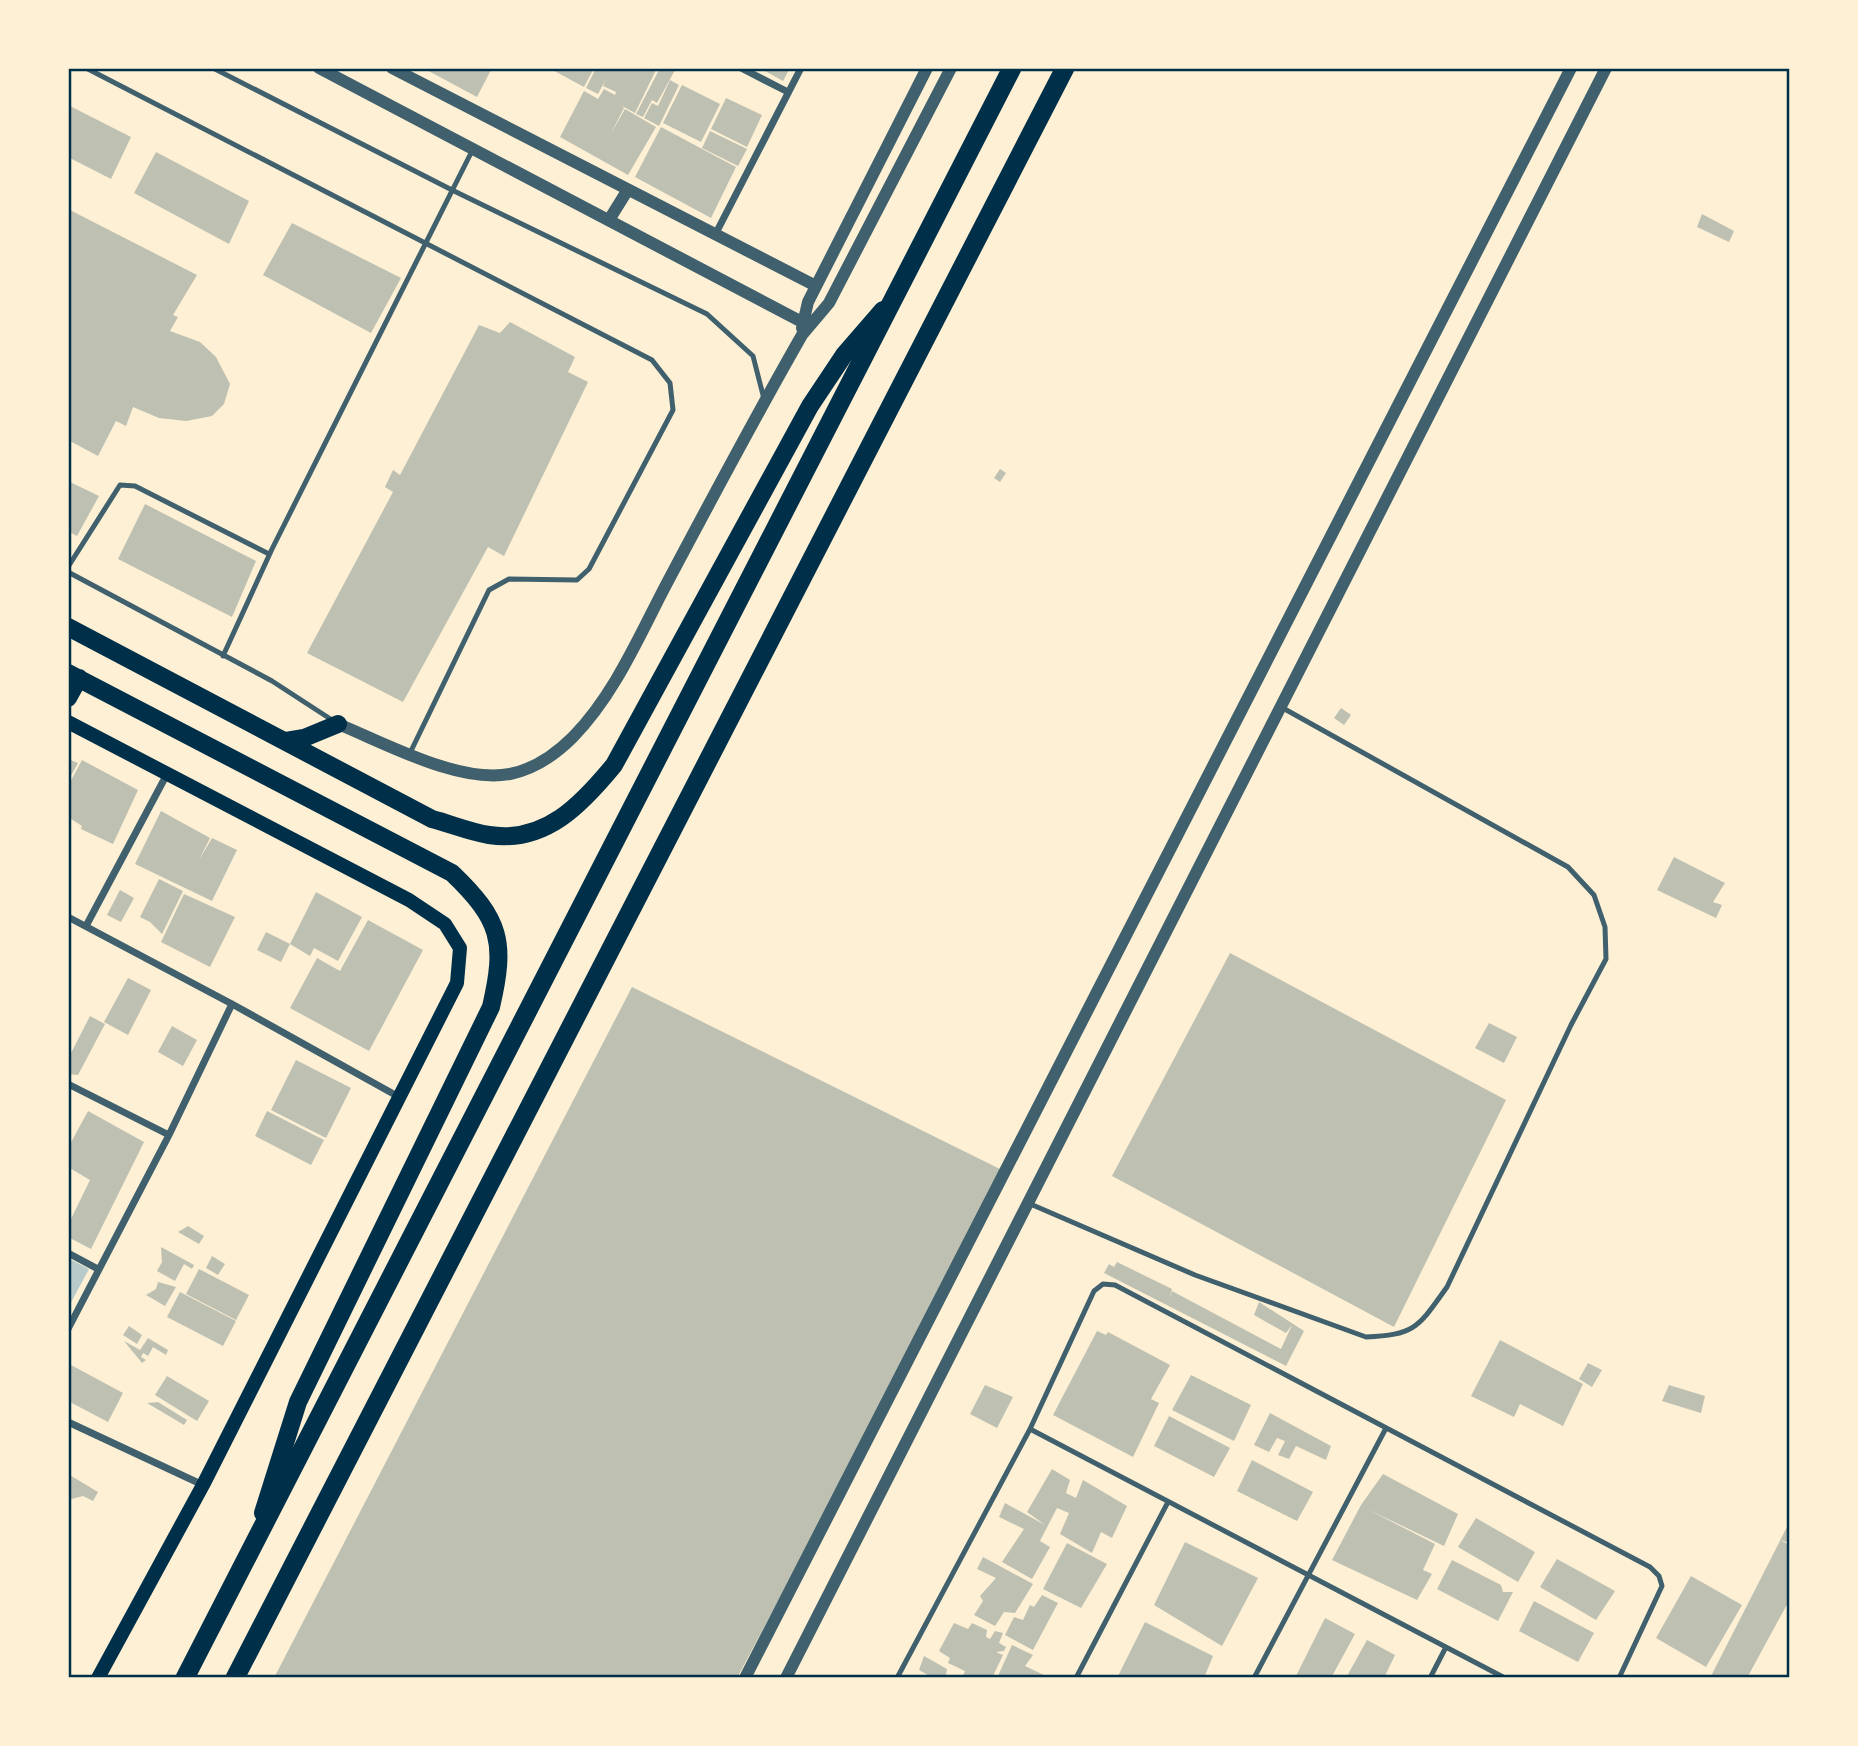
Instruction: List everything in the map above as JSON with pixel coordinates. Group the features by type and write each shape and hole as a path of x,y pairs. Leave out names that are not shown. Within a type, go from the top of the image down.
{"highway":[{"path":"185,1678 1012,68"},
{"path":"235,1678 1065,68"}],"main road":[{"path":"68,627 432,819 499,836 519,836 554,824 587,798 614,765 810,406 844,355 895,297"},
{"path":"68,698 74,676 452,873 481,901 499,940 500,970 492,1007 298,1402 251,1550"},
{"path":"68,722 409,900 445,924 460,948 457,983 203,1485 98,1678"},
{"path":"286,741 313,735 338,724"}],"street":[{"path":"319,68 609,220 802,329"},
{"path":"392,68 816,286"},
{"path":"741,68 788,92"},
{"path":"715,234 801,68"},
{"path":"338,724 457,771 482,775 509,774 534,767 556,753 575,735 620,671 802,329 816,286 927,68"},
{"path":"802,329 829,303 951,68"},
{"path":"745,1678 1571,68"},
{"path":"786,1678 1606,68"},
{"path":"609,220 627,191"},
{"path":"86,926 167,774"},
{"path":"68,917 232,1004 399,1098"},
{"path":"68,1329 169,1135 232,1004"},
{"path":"68,1084 169,1135"},
{"path":"68,1252 98,1269"},
{"path":"68,1422 203,1485"}],"lane":[{"path":"86,68 652,360 670,383 673,410 589,569 577,580 509,579 489,590 410,753"},
{"path":"213,68 452,190 707,314 753,356 764,401"},
{"path":"223,656 269,554 474,148"},
{"path":"269,554 135,486 120,485 68,570 272,681 338,724"},
{"path":"1028,1203 1195,1275 1366,1337 1394,1336 1420,1325 1447,1287 1571,1026 1606,959 1605,927 1594,895 1568,867 1281,707"},
{"path":"897,1678 1030,1430 1094,1291 1103,1284 1115,1285 1385,1430 1650,1567 1659,1576 1662,1586 1619,1678"},
{"path":"1030,1430 1505,1678"},
{"path":"1254,1678 1385,1430"},
{"path":"1076,1678 1168,1502"},
{"path":"1430,1678 1446,1647"}],"shaded area":[{"path":"68,1258 89,1269 68,1308"}],"building":[{"path":"423,68 492,68 477,97"},
{"path":"549,68 594,68 584,87"},
{"path":"596,68 657,68 635,113 622,106 624,108 610,135 625,109 656,127 628,175 560,137 584,91 598,99 604,89 615,95 616,92 603,86 606,79 598,94 586,88"},
{"path":"660,68 675,70 657,103 652,100 643,117 636,114"},
{"path":"760,68 790,68 783,81"},
{"path":"670,80 679,85 659,126 644,118 652,103 658,106"},
{"path":"682,85 720,104 701,142 663,123"},
{"path":"726,98 762,115 747,147 711,129"},
{"path":"68,105 131,137 111,179 68,157"},
{"path":"661,127 736,167 711,218 635,177"},
{"path":"710,131 747,149 738,166 702,148"},
{"path":"156,152 249,201 229,244 134,193"},
{"path":"68,209 197,275 173,315 178,317 170,331 200,342 216,357 230,384 224,404 212,416 186,421 159,418 133,407 126,426 116,421 98,456 68,440"},
{"path":"1702,214 1734,231 1729,242 1697,227"},
{"path":"292,223 401,278 371,333 263,275"},
{"path":"510,322 575,357 568,372 588,382 504,556 488,547 403,702 307,653 393,492 385,487 393,470 400,475 479,325 500,333"},
{"path":"1000,469 1006,473 1000,482 994,478"},
{"path":"68,481 99,496 77,536 68,531"},
{"path":"145,504 256,561 232,617 118,559"},
{"path":"1341,708 1351,715 1344,725 1334,718"},
{"path":"68,759 78,763 68,781"},
{"path":"82,760 138,790 113,844 81,829 82,826 68,817 68,786"},
{"path":"161,811 210,838 199,860 212,838 237,850 212,901 135,864"},
{"path":"1674,857 1725,883 1713,902 1722,905 1716,918 1657,890"},
{"path":"159,879 183,891 162,934 150,922 140,917"},
{"path":"120,890 134,898 121,922 107,915"},
{"path":"316,892 362,917 338,961 314,948 310,956 290,944"},
{"path":"184,894 235,917 210,967 161,942"},
{"path":"368,920 423,950 369,1051 290,1008 317,958 340,971"},
{"path":"266,932 290,944 281,962 257,950"},
{"path":"1230,953 1506,1100 1394,1327 1112,1176"},
{"path":"128,978 151,990 128,1035 104,1022"},
{"path":"632,987 1006,1172 737,1678 274,1678"},
{"path":"90,1016 105,1024 78,1075 68,1074 68,1059"},
{"path":"1489,1023 1517,1037 1504,1063 1475,1048"},
{"path":"172,1026 197,1040 183,1066 158,1052"},
{"path":"296,1060 351,1088 326,1138 271,1110"},
{"path":"88,1111 144,1142 91,1249 68,1237 68,1225 90,1180 68,1167 68,1148"},
{"path":"267,1111 324,1140 311,1165 255,1136"},
{"path":"188,1226 204,1236 199,1244 178,1232"},
{"path":"161,1247 194,1265 192,1269 184,1264 175,1281 157,1271 162,1262"},
{"path":"212,1256 225,1264 218,1275 206,1268"},
{"path":"1117,1262 1172,1289 1169,1299 1172,1291 1281,1349 1292,1325 1286,1333 1254,1315 1259,1302 1304,1331 1286,1366 1104,1273 1109,1264 1114,1267"},
{"path":"199,1269 249,1295 236,1320 186,1294"},
{"path":"158,1282 176,1287 165,1306 146,1295 156,1289"},
{"path":"180,1292 236,1321 223,1346 167,1317"},
{"path":"129,1326 142,1335 137,1344 123,1335"},
{"path":"1097,1331 1106,1335 1108,1332 1170,1365 1151,1399 1159,1403 1133,1457 1053,1415"},
{"path":"148,1338 168,1350 166,1355 153,1347 148,1356 143,1353 141,1357 146,1360 142,1363 124,1341 140,1350"},
{"path":"1500,1340 1583,1384 1563,1426 1520,1404 1514,1417 1471,1396"},
{"path":"1588,1363 1602,1370 1592,1387 1579,1379"},
{"path":"71,1365 123,1393 108,1422 68,1401"},
{"path":"1191,1375 1251,1405 1234,1441 1172,1410"},
{"path":"167,1376 209,1401 197,1421 155,1395"},
{"path":"985,1385 1013,1397 997,1428 970,1414"},
{"path":"1669,1385 1705,1396 1701,1413 1662,1401"},
{"path":"158,1402 187,1420 184,1425 147,1403"},
{"path":"1270,1413 1331,1446 1326,1460 1296,1446 1289,1459 1278,1455 1285,1441 1277,1438 1269,1452 1254,1445"},
{"path":"1169,1416 1230,1448 1214,1477 1154,1446"},
{"path":"1252,1460 1313,1492 1297,1521 1237,1491"},
{"path":"1052,1469 1070,1480 1066,1493 1076,1498 1083,1480 1127,1506 1112,1538 1101,1532 1092,1553 1060,1534 1069,1513 1057,1508 1040,1541 1050,1547 1032,1579 1002,1562 1024,1529 999,1517 1005,1503 1045,1525 1027,1512"},
{"path":"68,1474 98,1492 93,1501 83,1496 68,1500"},
{"path":"1383,1474 1458,1514 1444,1546 1367,1509 1435,1544 1423,1570 1432,1574 1417,1600 1332,1560 1361,1505"},
{"path":"1476,1518 1535,1552 1518,1582 1458,1547"},
{"path":"1790,1521 1790,1543 1780,1540"},
{"path":"1780,1540 1790,1545 1790,1599 1747,1678 1710,1678"},
{"path":"1185,1542 1258,1578 1222,1646 1154,1605"},
{"path":"1067,1543 1107,1564 1081,1608 1043,1589"},
{"path":"983,1557 1033,1584 1015,1613 1004,1612 995,1626 974,1615 983,1601 980,1596 996,1578 977,1569"},
{"path":"1557,1559 1615,1591 1596,1620 1540,1587"},
{"path":"1452,1560 1501,1585 1503,1592 1513,1592 1498,1621 1437,1589"},
{"path":"1691,1576 1742,1605 1706,1667 1656,1638"},
{"path":"1042,1595 1058,1603 1033,1650 1005,1635 1014,1617 1023,1620 1030,1605 1034,1607"},
{"path":"1534,1601 1594,1633 1578,1662 1519,1631"},
{"path":"1325,1618 1355,1634 1331,1678 1295,1678"},
{"path":"1145,1622 1213,1656 1204,1678 1117,1678"},
{"path":"954,1623 968,1629 972,1623 987,1630 986,1637 990,1639 995,1631 1003,1633 999,1643 1006,1647 1004,1651 996,1652 1003,1655 992,1678 962,1678 965,1671 948,1663 950,1658 939,1651"},
{"path":"1367,1640 1395,1655 1384,1678 1346,1678"},
{"path":"1012,1645 1033,1655 1025,1666 1044,1675 1042,1678 997,1678"},
{"path":"924,1656 947,1669 946,1675 950,1678 933,1678 919,1670"}]}
